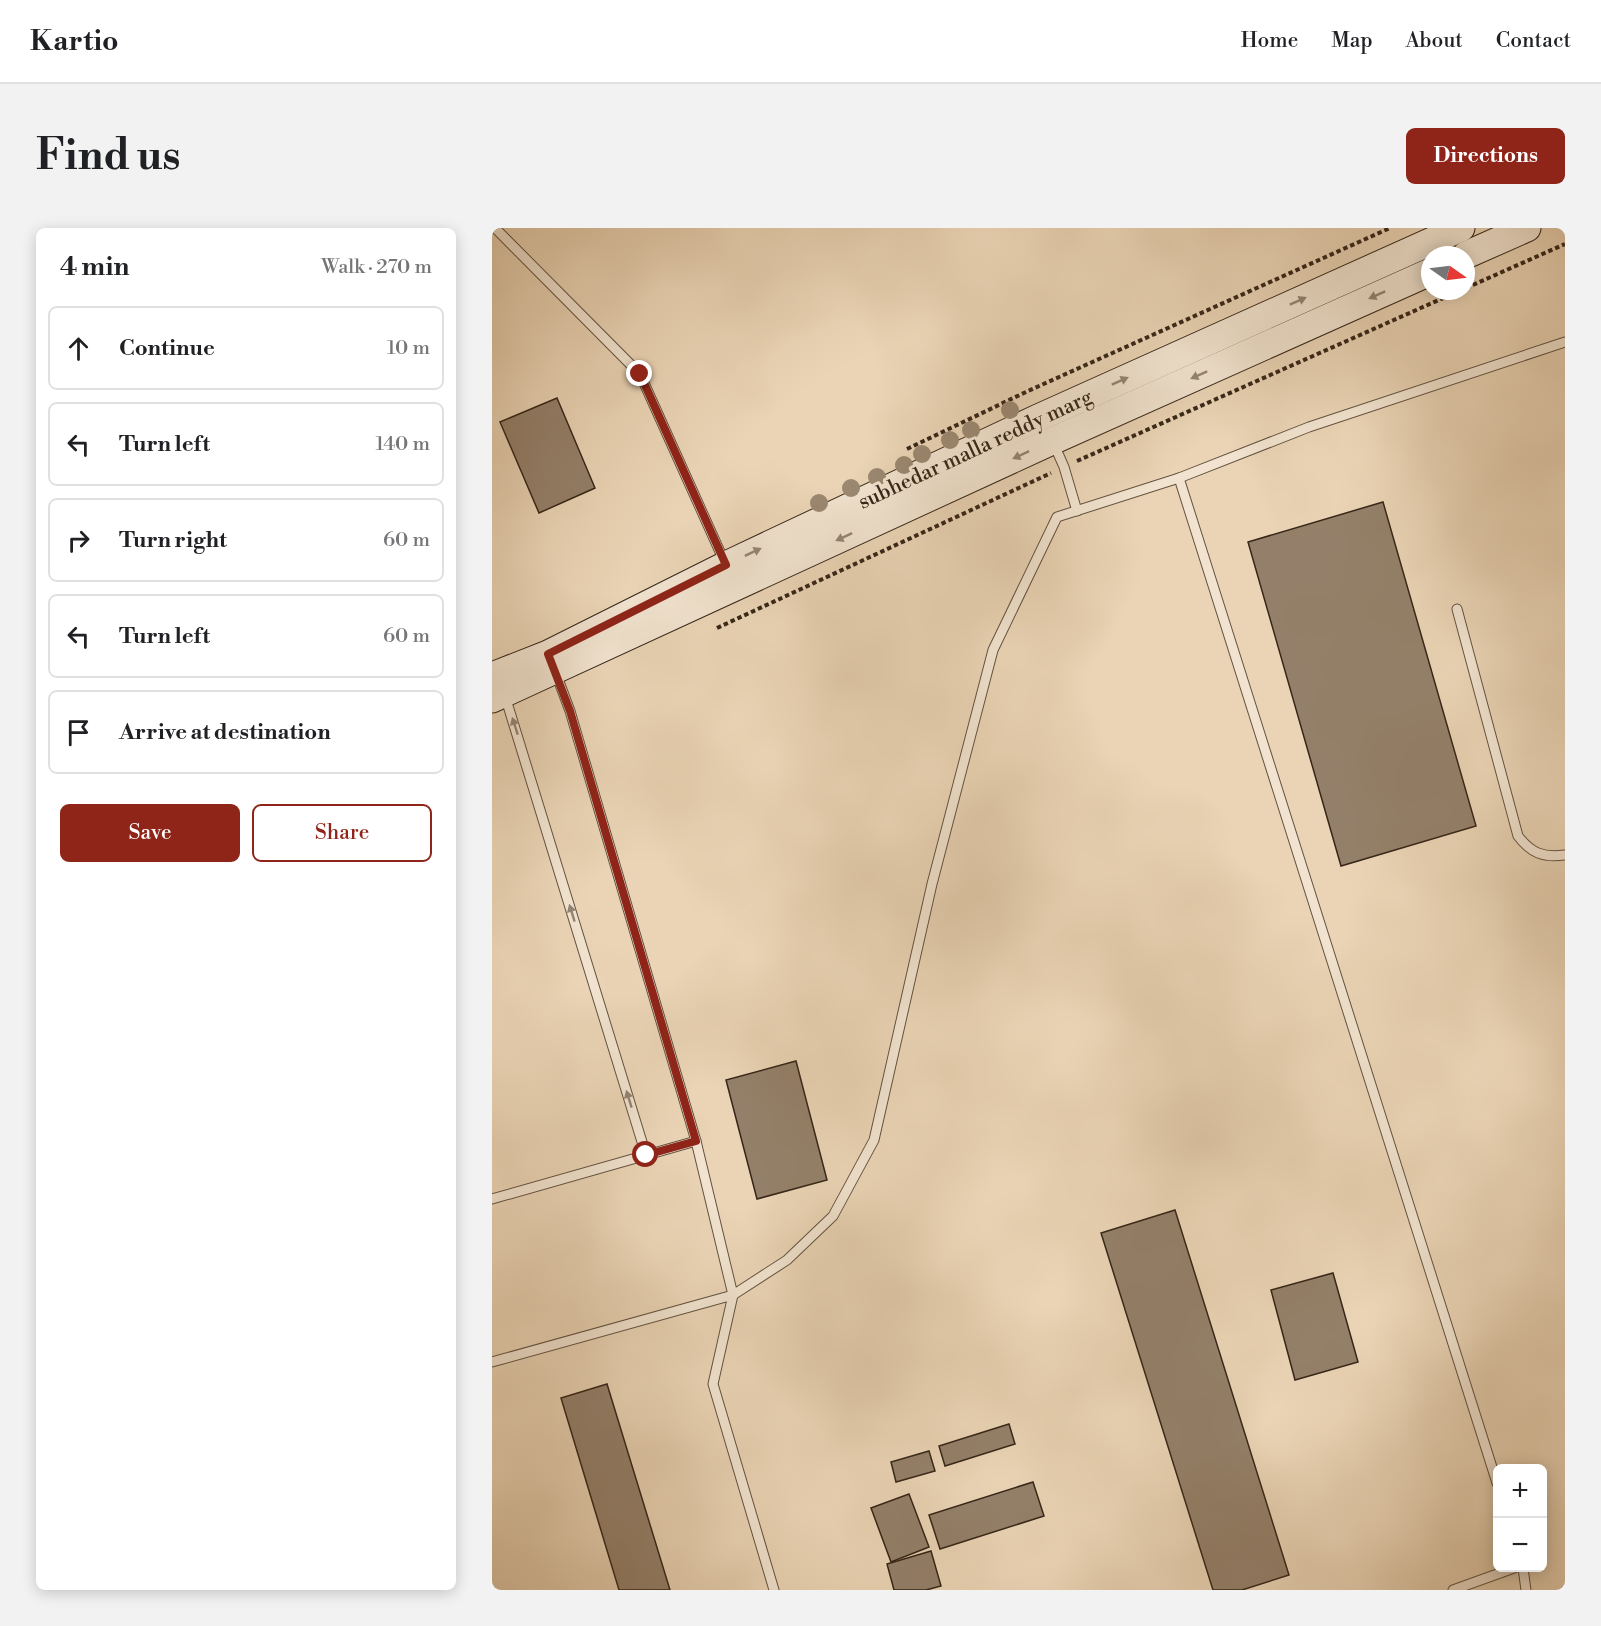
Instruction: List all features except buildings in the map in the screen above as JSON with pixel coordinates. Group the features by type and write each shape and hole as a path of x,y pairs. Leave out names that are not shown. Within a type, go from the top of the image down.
{"main road":[{"name":"subhedar malla reddy marg","path":"552,663 726,565 1027,423 1461,228"},
{"path":"1475,251 1527,228"},
{"name":"subhedar malla reddy marg","path":"496,686 1421,276"}],"lane":[{"path":"495,228 640,374 726,565"},
{"path":"492,1362 733,1295 787,1260 832,1216 874,1140 932,884 993,650 1057,517 1179,478 1309,427 1565,342"},
{"path":"1052,441 1064,467 1077,511"},
{"path":"1179,478 1493,1471"},
{"path":"1457,609 1518,836 1527,848 1541,855 1565,855"},
{"path":"552,663 570,711 696,1141 733,1295 713,1384 774,1590"},
{"path":"496,686 646,1155"},
{"path":"492,1199 696,1141"},
{"path":"1453,1590 1503,1572"},
{"path":"1524,1572 1526,1590"}],"path":[{"path":"1475,284 1565,244"},
{"path":"717,628 1064,467 1439,300"}],"route":[{"path":"640,374 726,565 548,654 570,711 696,1141 646,1155"}]}
